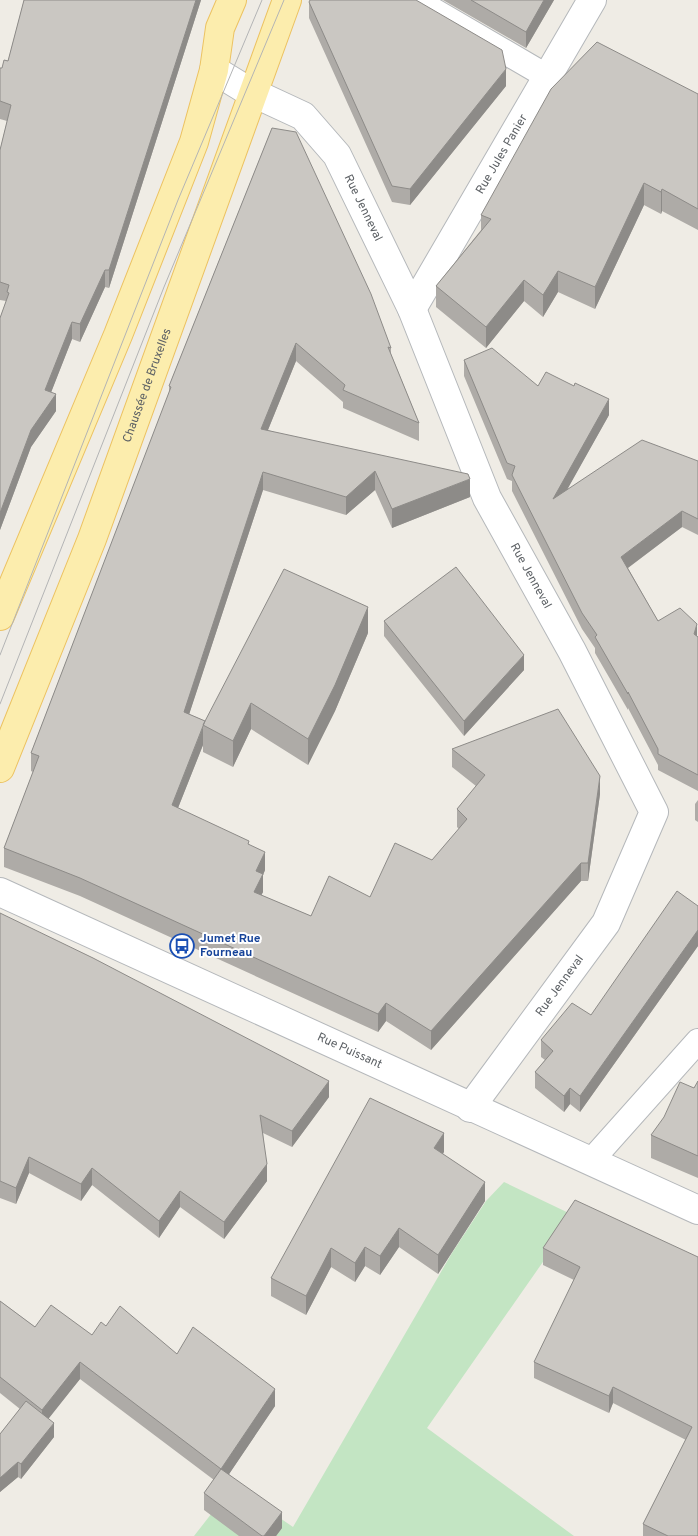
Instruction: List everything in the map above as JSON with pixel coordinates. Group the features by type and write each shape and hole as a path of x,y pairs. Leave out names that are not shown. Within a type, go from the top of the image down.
{"main road":[{"path":"0,616 173,198 194,142 214,70 220,28 232,0"},
{"name":"Chaussée de Bruxelles","path":"0,768 92,539 287,0"}],"street":[{"name":"Rue Jules Panier","path":"412,309 592,0"},
{"name":"Rue Jenneval","path":"214,70 253,93 303,116 337,154 412,309 486,498 572,651 654,812 606,923 470,1108"},
{"name":"Rue Puissant","path":"0,892 470,1108 698,1210"}],"lane":[{"path":"416,0 548,77"},
{"path":"590,1162 698,1041"}],"green space":[{"path":"504,1182 575,1216 427,1428 574,1536 194,1536 233,1486 293,1527 452,1253 486,1201"}],"building":[{"path":"24,0 196,0 109,270 105,270 80,324 72,322 45,390 56,394 31,430 0,513 0,318 9,293 7,292 9,285 0,282 0,150 11,105 0,101 0,68 2,68 4,60 8,61"},
{"path":"310,0 416,0 502,50 506,69 410,189 392,186 309,2"},
{"path":"471,0 544,0 526,32"},
{"path":"597,42 698,94 698,209 662,189 661,192 644,183 595,287 558,271 543,295 524,280 486,327 436,286 491,219 481,215 551,89"},
{"path":"272,128 296,132 371,294 391,348 388,347 419,423 343,390 345,385 296,343 261,429 468,474 470,479 392,509 375,471 346,497 263,472 184,712 205,721 172,805 249,841 248,844 265,852 256,871 263,874 254,892 311,916 329,876 370,897 395,843 432,860 467,819 457,809 485,775 452,749 558,709 600,776 588,863 581,863 431,1031 386,1003 378,1014 80,878 4,848 39,756 31,753 171,387 169,386"},
{"path":"492,348 538,386 546,372 574,386 575,383 609,399 553,499 642,440 698,461 698,519 682,511 621,557 658,621 680,608 697,624 694,634 698,637 698,775 658,754 658,749 628,692 628,694 595,637 597,635 582,613 512,475 515,466 507,463 464,360"},
{"path":"456,567 524,655 464,721 384,621"},
{"path":"284,569 368,607 335,685 308,739 251,703 233,741 203,725"},
{"path":"677,891 698,906 698,930 580,1096 570,1088 564,1096 535,1072 553,1051 541,1040 572,1003 591,1015"},
{"path":"0,913 93,958 329,1081 292,1131 260,1115 267,1164 224,1222 180,1191 159,1221 92,1168 81,1184 29,1157 16,1188 0,1181"},
{"path":"698,1081 698,1156 651,1135 664,1117 680,1082 694,1088"},
{"path":"370,1098 444,1133 434,1148 485,1182 438,1255 399,1228 380,1256 365,1247 355,1263 331,1248 306,1296 271,1278"},
{"path":"575,1200 698,1257 698,1536 668,1536 643,1524 692,1427 613,1387 609,1396 534,1362 580,1267 543,1248"},
{"path":"0,1301 35,1327 51,1305 92,1335 101,1322 106,1326 120,1306 177,1354 193,1327 275,1389 221,1469 80,1362 42,1410 0,1377"},
{"path":"26,1401 54,1423 21,1464 18,1462 0,1478 0,1434"},
{"path":"221,1469 282,1512 264,1536 204,1493"}],"tram line":[{"path":"0,655 178,200 262,0"},
{"path":"0,704 164,287 284,0"}],"place":[{"name":"Jumet Rue Fourneau","path":"182,946"}]}
